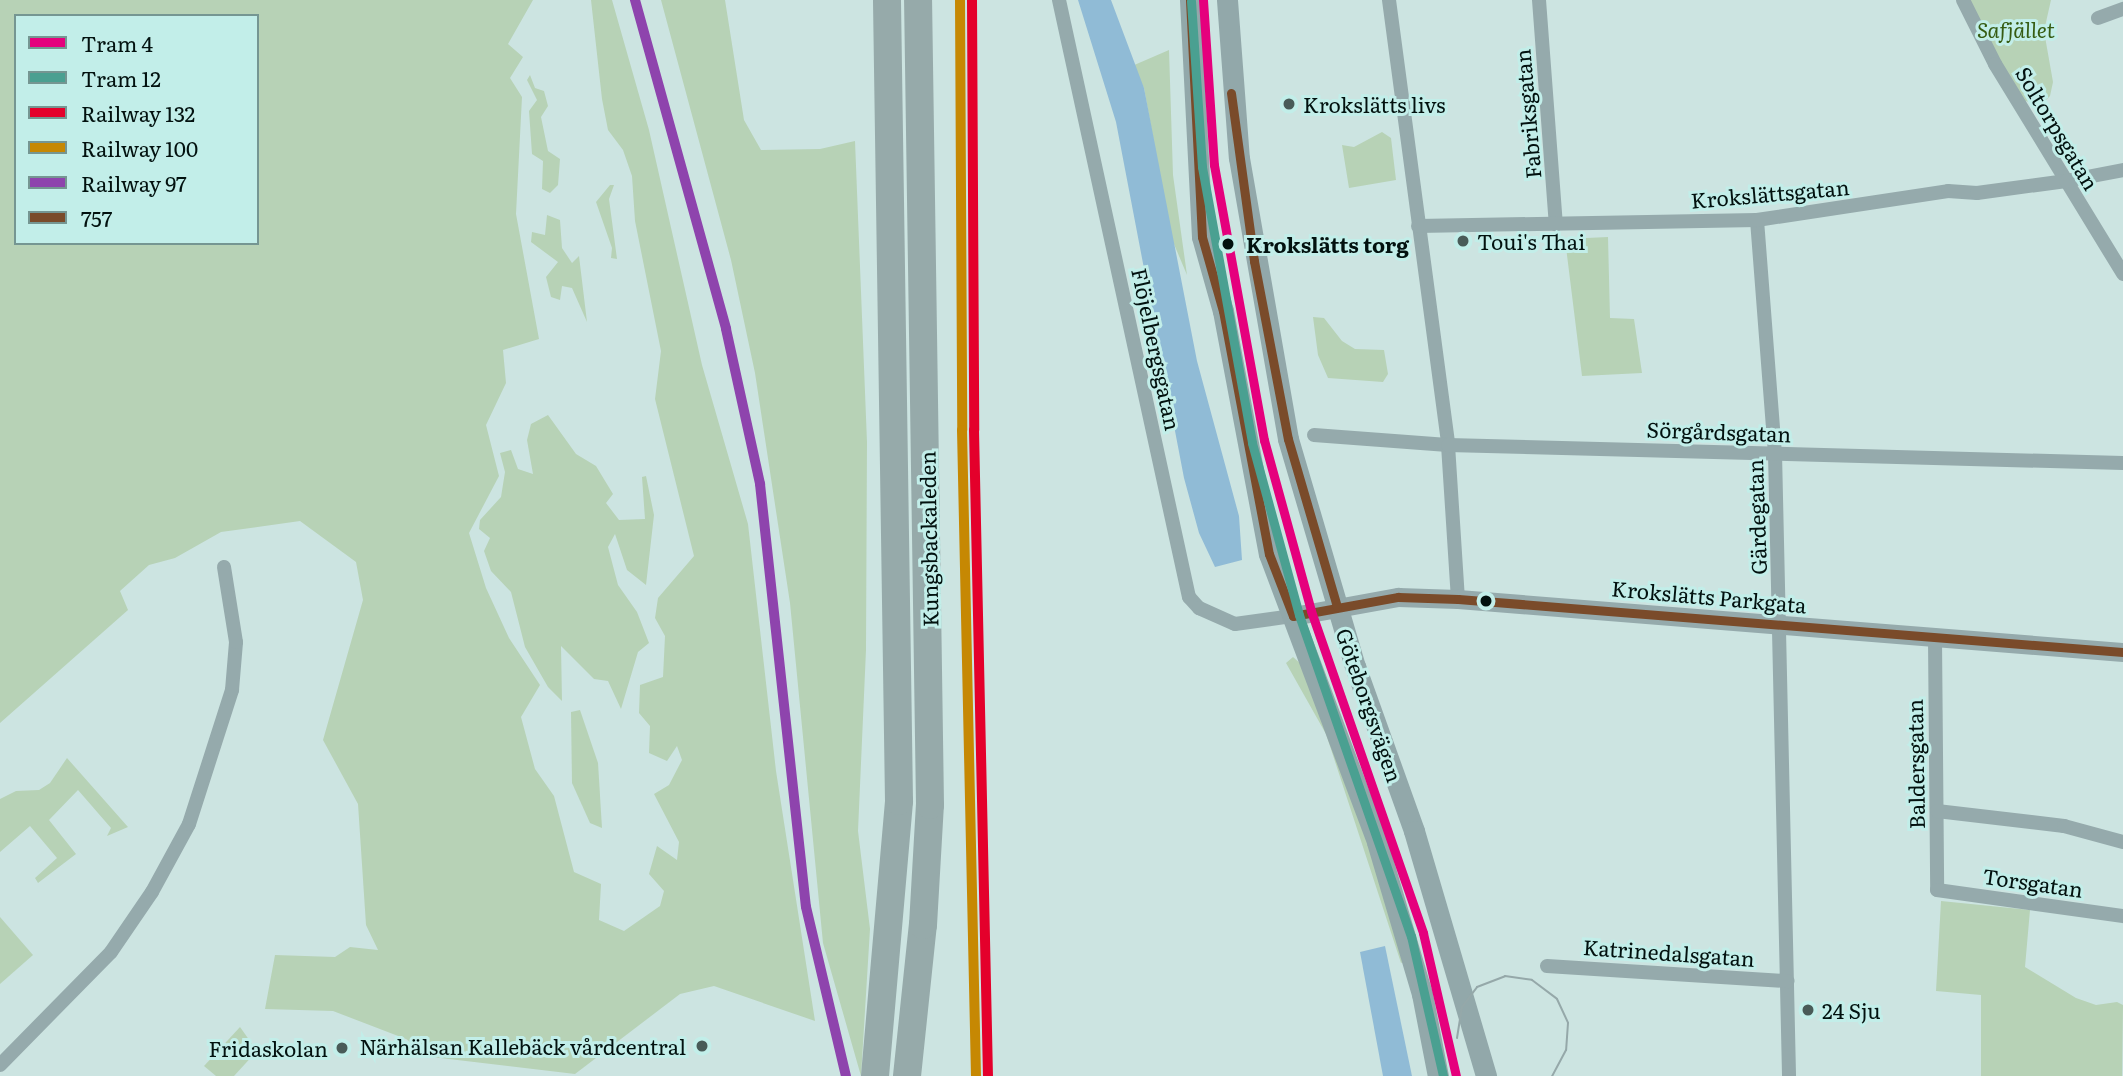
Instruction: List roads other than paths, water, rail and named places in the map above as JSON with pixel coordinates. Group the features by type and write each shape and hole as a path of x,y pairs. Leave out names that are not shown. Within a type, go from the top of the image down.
{"highway":[{"name":"Kungsbackaleden","path":"875,1076 898,802 887,0"},
{"name":"Kungsbackaleden","path":"907,1076 923,925 930,792 918,0"}],"main road":[{"name":"Göteborgsvägen","path":"1190,0 1202,237 1223,311 1269,554 1377,842 1423,994 1437,1072"},
{"name":"Göteborgsvägen","path":"1227,0 1232,99 1254,261 1288,439 1337,607 1414,831 1485,1075"}],"street":[{"name":"Flöjelbergsgatan","path":"1059,0 1189,597 1199,608 1235,624 1293,615"},
{"path":"1389,0 1448,445 1458,599"},
{"name":"Fabriksgatan","path":"1539,0 1556,225"},
{"name":"Soltorpsgatan","path":"1962,0 2123,274"},
{"path":"2098,18 2123,9"},
{"name":"Krokslättsgatan","path":"1418,226 1757,219 1948,191 1977,193 2123,170"},
{"name":"Gärdegatan","path":"1757,219 1775,453 1789,1076"},
{"name":"Sörgårdsgatan","path":"1314,435 1448,445 2123,463"},
{"path":"0,1065 111,952 152,892 189,824 232,690 236,642 223,567"},
{"name":"Krokslätts Parkgata","path":"1293,615 1398,597 1458,599 2123,652"},
{"name":"Baldersgatan","path":"1936,639 1937,890"},
{"path":"1937,811 2064,826 2123,842"},
{"name":"Torsgatan","path":"1937,890 2123,916"},
{"name":"Katrinedalsgatan","path":"1547,966 1788,981"}],"water":[{"path":"1078,0 1111,0 1144,88 1197,361 1239,516 1242,560 1215,567 1199,533 1184,478 1116,122"},
{"path":"1385,946 1412,1076 1383,1076 1360,952"}],"tram line":[{"name":"4","path":"1203,0 1214,165 1264,440 1311,611 1423,933 1456,1076"},
{"name":"12","path":"1191,1 1202,167 1252,443 1299,615 1411,936 1443,1076"},
{"path":"1457,1038 1462,1007 1477,987 1505,976 1532,980 1557,999 1568,1023 1566,1050 1552,1076"}],"rail line":[{"name":"97","path":"635,0 726,329 760,484 806,907 846,1076"},
{"name":"100","path":"960,0 962,430 976,1076"},
{"name":"132","path":"972,0 974,430 988,1076"}],"place":[{"name":"Krokslätts livs","path":"1289,104"},
{"name":"Toui's Thai","path":"1463,241"},
{"name":"Krokslätts torg","path":"1228,244"},
{"name":"24 Sju","path":"1808,1010"},
{"name":"Närhälsan Kallebäck vårdcentral","path":"702,1046"},
{"name":"Fridaskolan","path":"342,1048"}],"park label":[{"name":"Safjället","path":"2016,29"}]}
